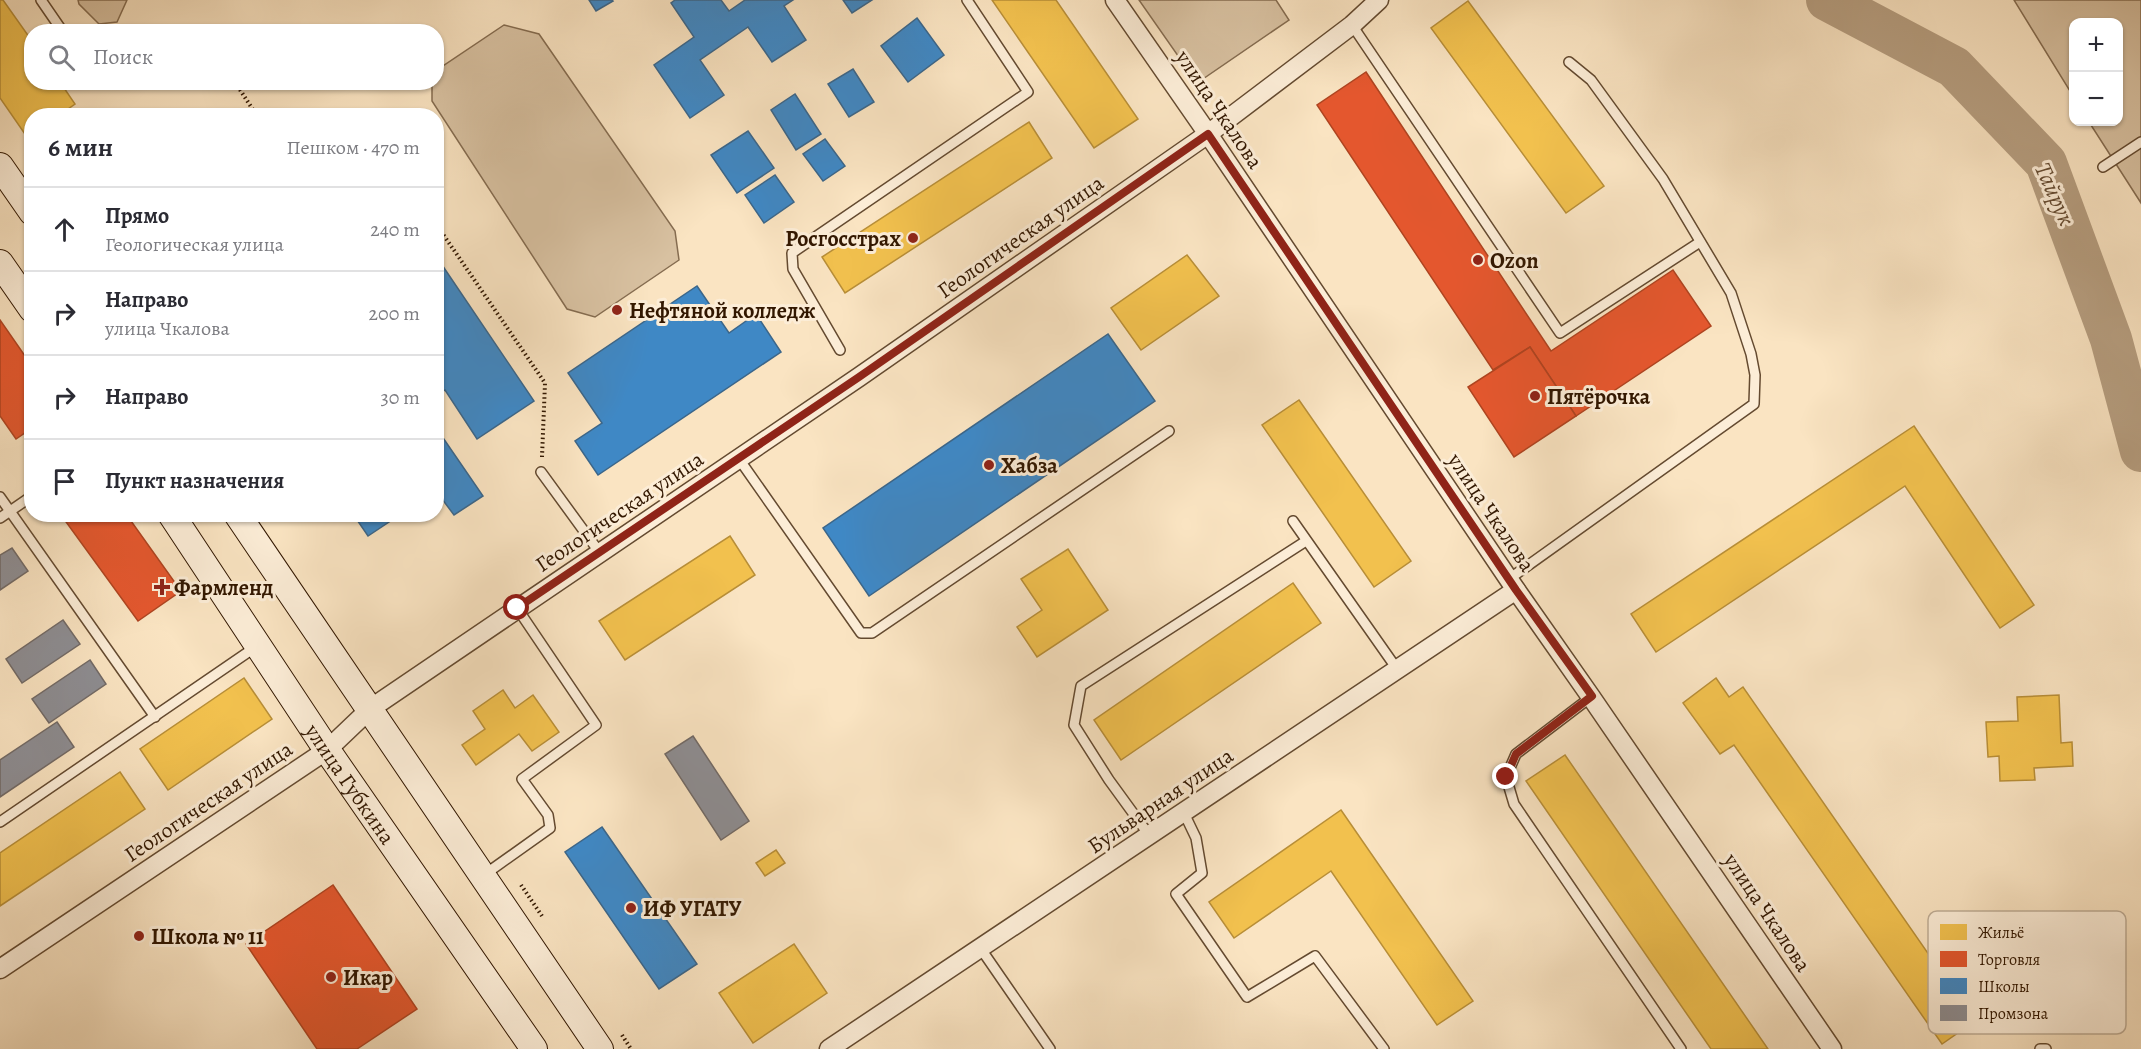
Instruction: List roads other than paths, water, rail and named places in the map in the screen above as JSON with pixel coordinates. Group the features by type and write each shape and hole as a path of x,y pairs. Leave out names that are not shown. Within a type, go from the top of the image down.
{"main road":[{"path":"0,166 24,200"},
{"path":"0,263 24,298"},
{"name":"улица Губкина","path":"176,522 327,750 534,1049"},
{"path":"242,522 600,1049"}],"street":[{"name":"улица Чкалова","path":"1115,0 1832,1049"},
{"name":"Геологическая улица","path":"0,969 327,750 370,709 738,459 1208,134 1352,25 1378,0"},
{"name":"Бульварная улица","path":"829,1049 1396,669 1513,584"}],"lane":[{"path":"40,0 57,24"},
{"path":"840,350 793,269 792,253 1028,92 967,0"},
{"path":"1352,25 1560,333 1700,242"},
{"path":"1513,584 1754,404 1753,365 1731,293 1663,179 1591,80 1569,62"},
{"path":"2103,167 2141,142"},
{"path":"738,459 861,633 872,633 1169,431"},
{"path":"542,472 600,553"},
{"path":"0,497 155,717"},
{"path":"0,518 24,501"},
{"path":"1293,521 1396,669"},
{"path":"1149,835 1109,780 1074,725 1081,686 1306,541"},
{"path":"482,876 550,828 548,815 522,779 596,725 517,608"},
{"path":"0,822 259,645"},
{"path":"1592,696 1516,754 1506,777 1514,804 1681,1049"},
{"path":"1184,813 1196,838 1203,873 1176,894 1247,997 1315,956 1384,1049"},
{"path":"981,949 1050,1049"},
{"path":"2040,1049 2046,1049"}],"waterway":[{"name":"Тайрук","path":"1827,0 1954,67 2046,163 2111,339 2141,451"}],"place":[{"name":"Росгосстрах","path":"913,238"},
{"name":"Ozon","path":"1478,260"},
{"name":"Нефтяной колледж","path":"617,310"},
{"name":"Пятёрочка","path":"1535,396"},
{"name":"Хабза","path":"989,465"},
{"name":"Фармленд","path":"162,587"},
{"name":"ИФ УГАТУ","path":"631,908"},
{"name":"Школа № 11","path":"139,936"},
{"name":"Икар","path":"331,977"}]}
